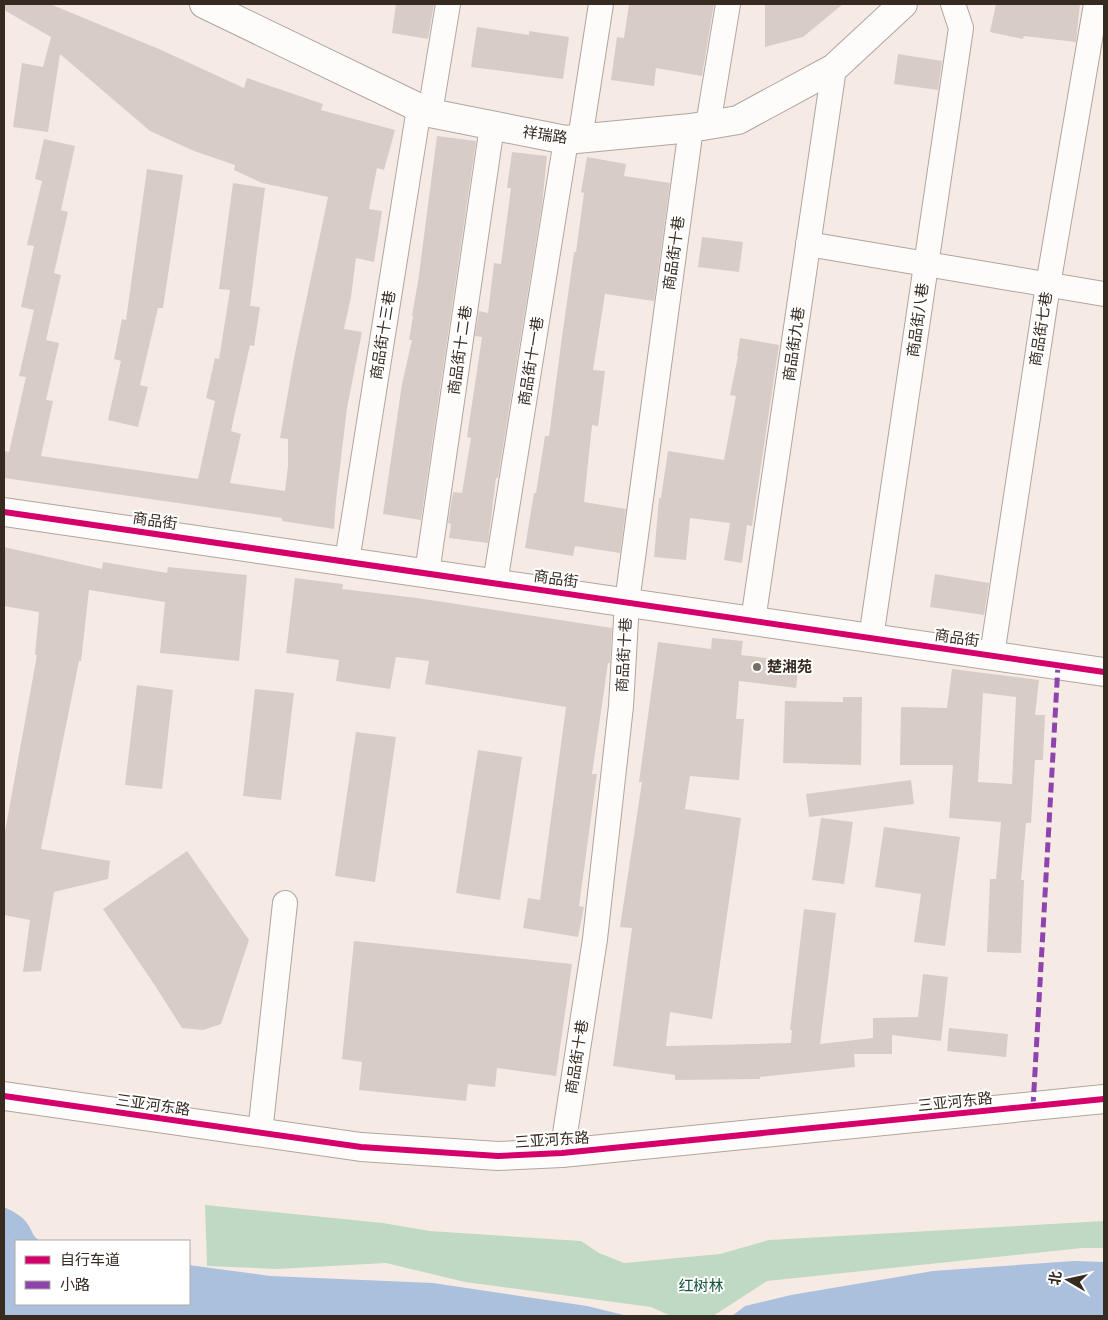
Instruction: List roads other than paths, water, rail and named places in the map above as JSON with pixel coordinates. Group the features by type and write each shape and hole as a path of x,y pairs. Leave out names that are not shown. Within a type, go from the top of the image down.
{"street":[{"name":"祥瑞路","path":"204,4 425,110 492,126 573,139 700,126 738,120 834,68 903,4"},
{"name":"商品街十三巷","path":"347,562 425,110 448,4"},
{"name":"商品街十一巷","path":"495,583 573,139 601,4"},
{"name":"商品街十巷","path":"562,1153 595,939 621,706 627,602 700,126 728,4"},
{"name":"商品街八巷","path":"871,638 961,28 953,4"},
{"name":"商品街七巷","path":"992,655 1048,285 1096,4"},
{"name":"商品街九巷","path":"753,621 834,68"},
{"name":"商品街十二巷","path":"427,573 492,126"},
{"path":"808,244 1104,294"},
{"name":"商品街","path":"4,512 1104,672"},
{"path":"260,1134 285,903"},
{"name":"三亚河东路","path":"4,1096 260,1134 361,1146 498,1156 562,1153 1104,1099"}],"water":[{"path":"4,1207 22,1218 39,1240 15,1240 15,1305 190,1305 190,1265 270,1276 433,1283 587,1306 628,1316 4,1316"},
{"path":"1074,1261 1104,1262 1104,1316 732,1316 745,1306 791,1295 933,1271"}],"place":[{"name":"楚湘苑","path":"757,667"}],"park label":[{"name":"红树林","path":"701,1286"}]}
